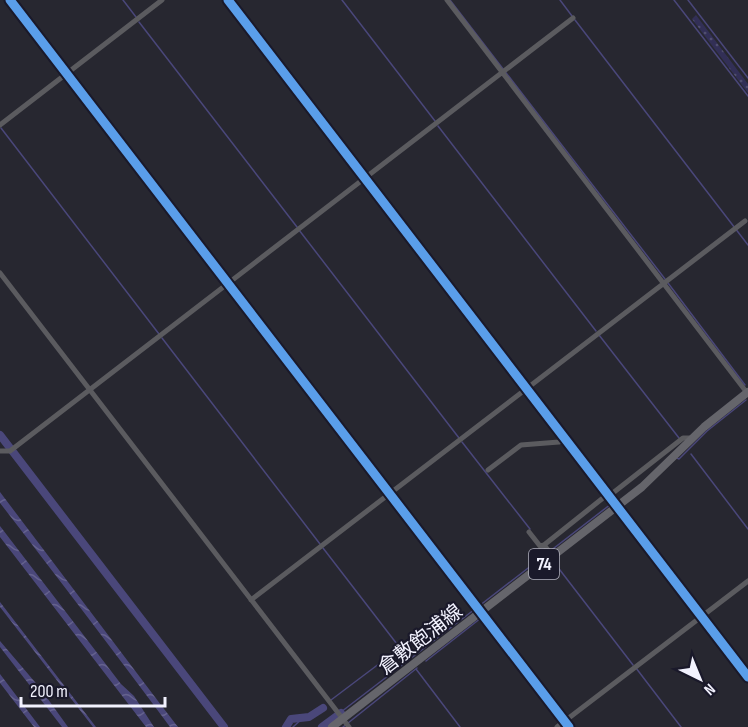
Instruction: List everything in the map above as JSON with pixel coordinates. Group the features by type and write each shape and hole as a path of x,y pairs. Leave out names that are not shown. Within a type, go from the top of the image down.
{"main road":[{"name":"倉敷飽浦線","path":"332,727 549,551 618,507 651,479 692,438 748,393"}],"street":[{"path":"10,0 478,609 566,720 569,727"},
{"path":"0,124 162,0"},
{"path":"228,0 564,438 704,615 748,677"},
{"path":"447,0 666,282 748,393"},
{"path":"0,451 12,450 573,18"},
{"path":"251,600 745,221"},
{"path":"0,273 91,388 343,720"},
{"path":"488,470 521,445 559,442 564,438"},
{"path":"529,532 540,546 549,551 610,494 683,438 692,438"},
{"path":"557,727 748,581"}],"shaded area":[{"path":"696,15 748,84 748,93 692,19"}],"water":[{"path":"0,492 178,727 170,727 0,503"},
{"path":"0,526 121,684 134,696 154,727 146,727 0,537"},
{"path":"0,602 96,727 93,727 0,607"},
{"path":"0,641 40,688 68,727 62,727 0,647"},
{"path":"0,674 40,727 34,727 0,683"}],"waterway":[{"path":"14,0 67,69"},
{"path":"123,0 136,17"},
{"path":"234,0 367,174"},
{"path":"342,0 435,121"},
{"path":"450,0 665,279"},
{"path":"560,0 572,16"},
{"path":"674,0 748,96"},
{"path":"688,0 748,78"},
{"path":"575,20 748,245"},
{"path":"139,22 297,227"},
{"path":"71,75 228,279"},
{"path":"438,126 596,331"},
{"path":"1,128 159,334"},
{"path":"370,178 528,383"},
{"path":"299,230 459,438"},
{"path":"231,283 390,490"},
{"path":"668,283 745,385"},
{"path":"599,335 679,438"},
{"path":"162,338 320,544"},
{"path":"531,388 611,491"},
{"path":"677,458 679,459 707,431 746,400"},
{"path":"0,435 224,727"},
{"path":"462,442 530,529"},
{"path":"691,454 748,529"},
{"path":"393,494 480,607"},
{"path":"479,606 611,504"},
{"path":"625,510 704,612"},
{"path":"323,548 400,648 331,700"},
{"path":"543,549 548,554"},
{"path":"553,561 633,665"},
{"path":"341,712 475,609"},
{"path":"486,615 565,717"},
{"path":"707,616 748,670"},
{"path":"426,661 481,618"},
{"path":"343,727 417,668"},
{"path":"636,668 681,727"},
{"path":"416,669 460,727"},
{"path":"286,727 291,719 309,717 323,708"},
{"path":"322,727 341,713"},
{"path":"293,727 303,718"},
{"path":"568,721 572,727"}],"cycle path":[{"path":"10,0 569,727"},
{"path":"228,0 748,677"}]}
